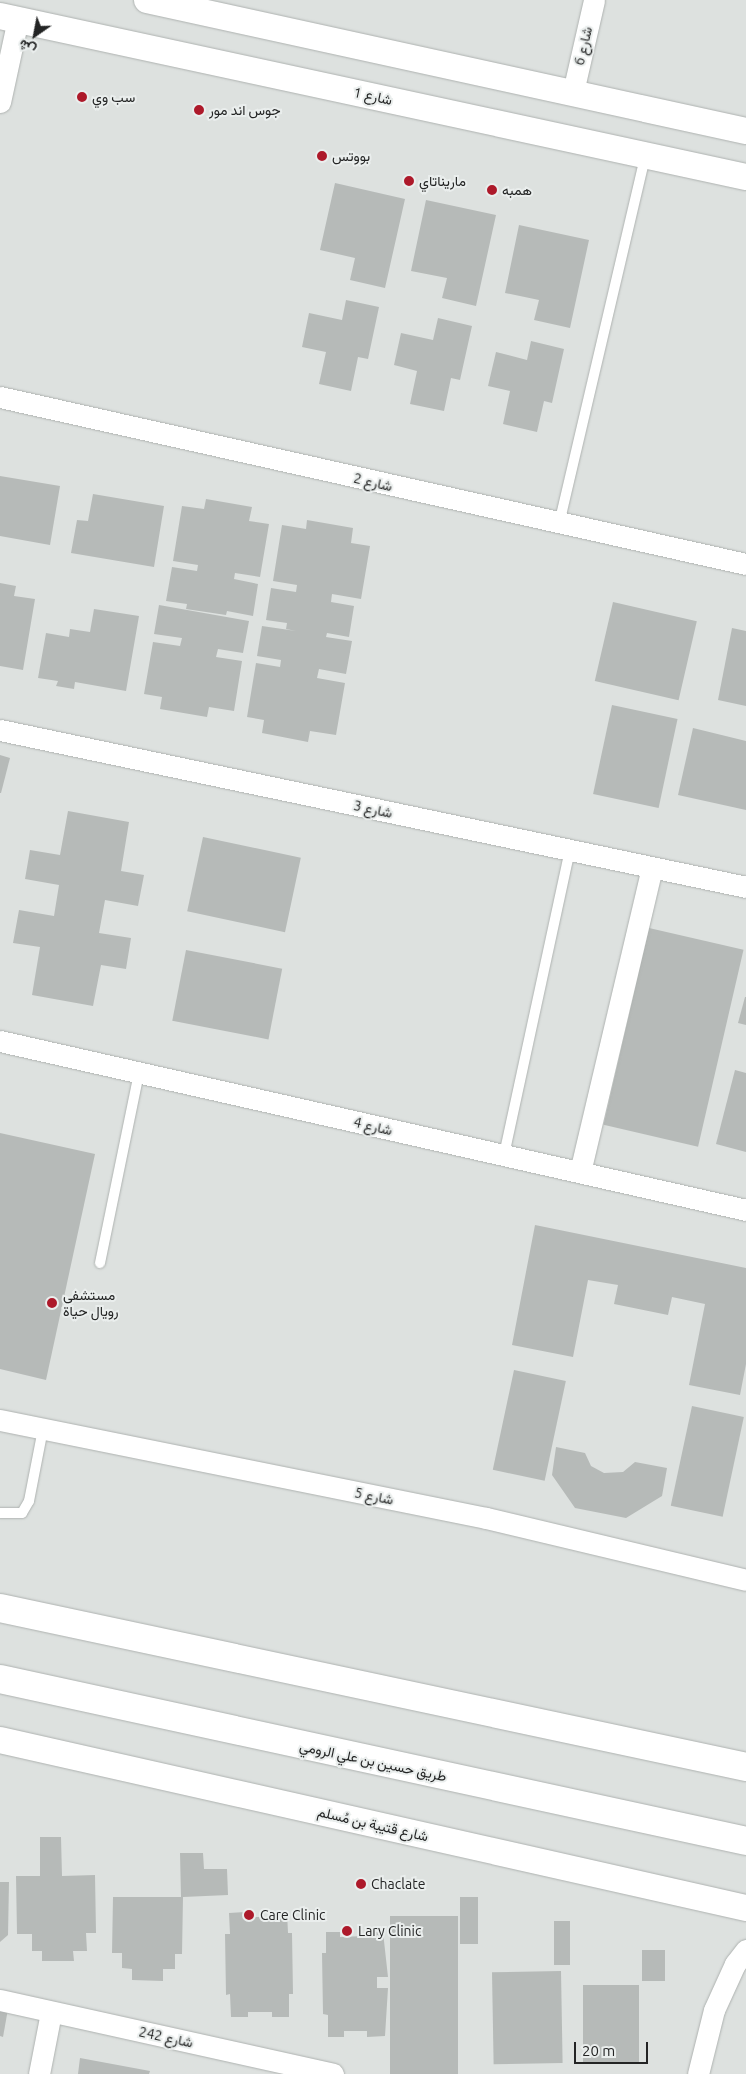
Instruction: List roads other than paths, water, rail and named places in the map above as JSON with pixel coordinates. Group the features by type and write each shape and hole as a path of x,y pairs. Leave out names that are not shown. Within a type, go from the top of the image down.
{"highway":[{"path":"0,1593 160,1642"},
{"path":"0,1608 746,1767"},
{"name":"طريق حسين بن علي الرومي","path":"0,1679 102,1703 746,1841"},
{"path":"0,1686 102,1703"}],"street":[{"path":"147,0 185,4 222,12 746,131"},
{"name":"شارع 6","path":"573,92 594,0"},
{"path":"0,102 9,17"},
{"name":"شارع 1","path":"9,17 746,178"},
{"name":"شارع 2","path":"0,397 559,524 746,564"},
{"name":"شارع 3","path":"0,730 746,888"},
{"path":"580,1172 652,868"},
{"name":"شارع 4","path":"0,1041 746,1210"},
{"name":"شارع 5","path":"0,1420 486,1518 746,1580"},
{"name":"شارع قتيبة بن مُسلم","path":"0,1740 746,1908"},
{"path":"698,2074 714,2010 735,1964 746,1950"},
{"name":"شارع 242","path":"0,2000 333,2074"},
{"path":"39,2074 51,2012"}],"lane":[{"path":"559,524 645,156"},
{"path":"504,1156 570,850"},
{"path":"100,1263 139,1072"},
{"path":"0,1513 22,1513 29,1501 43,1429"}],"place":[{"name":"سب وي","path":"82,97"},
{"name":"جوس اند مور","path":"199,110"},
{"name":"بووتس","path":"322,156"},
{"name":"ماريناتاي","path":"409,181"},
{"name":"همبه","path":"492,190"},
{"name":"مستشفى رويال حياة","path":"52,1303"},
{"name":"Chaclate","path":"361,1884"},
{"name":"Care Clinic","path":"249,1915"},
{"name":"Lary Clinic","path":"347,1931"}]}
